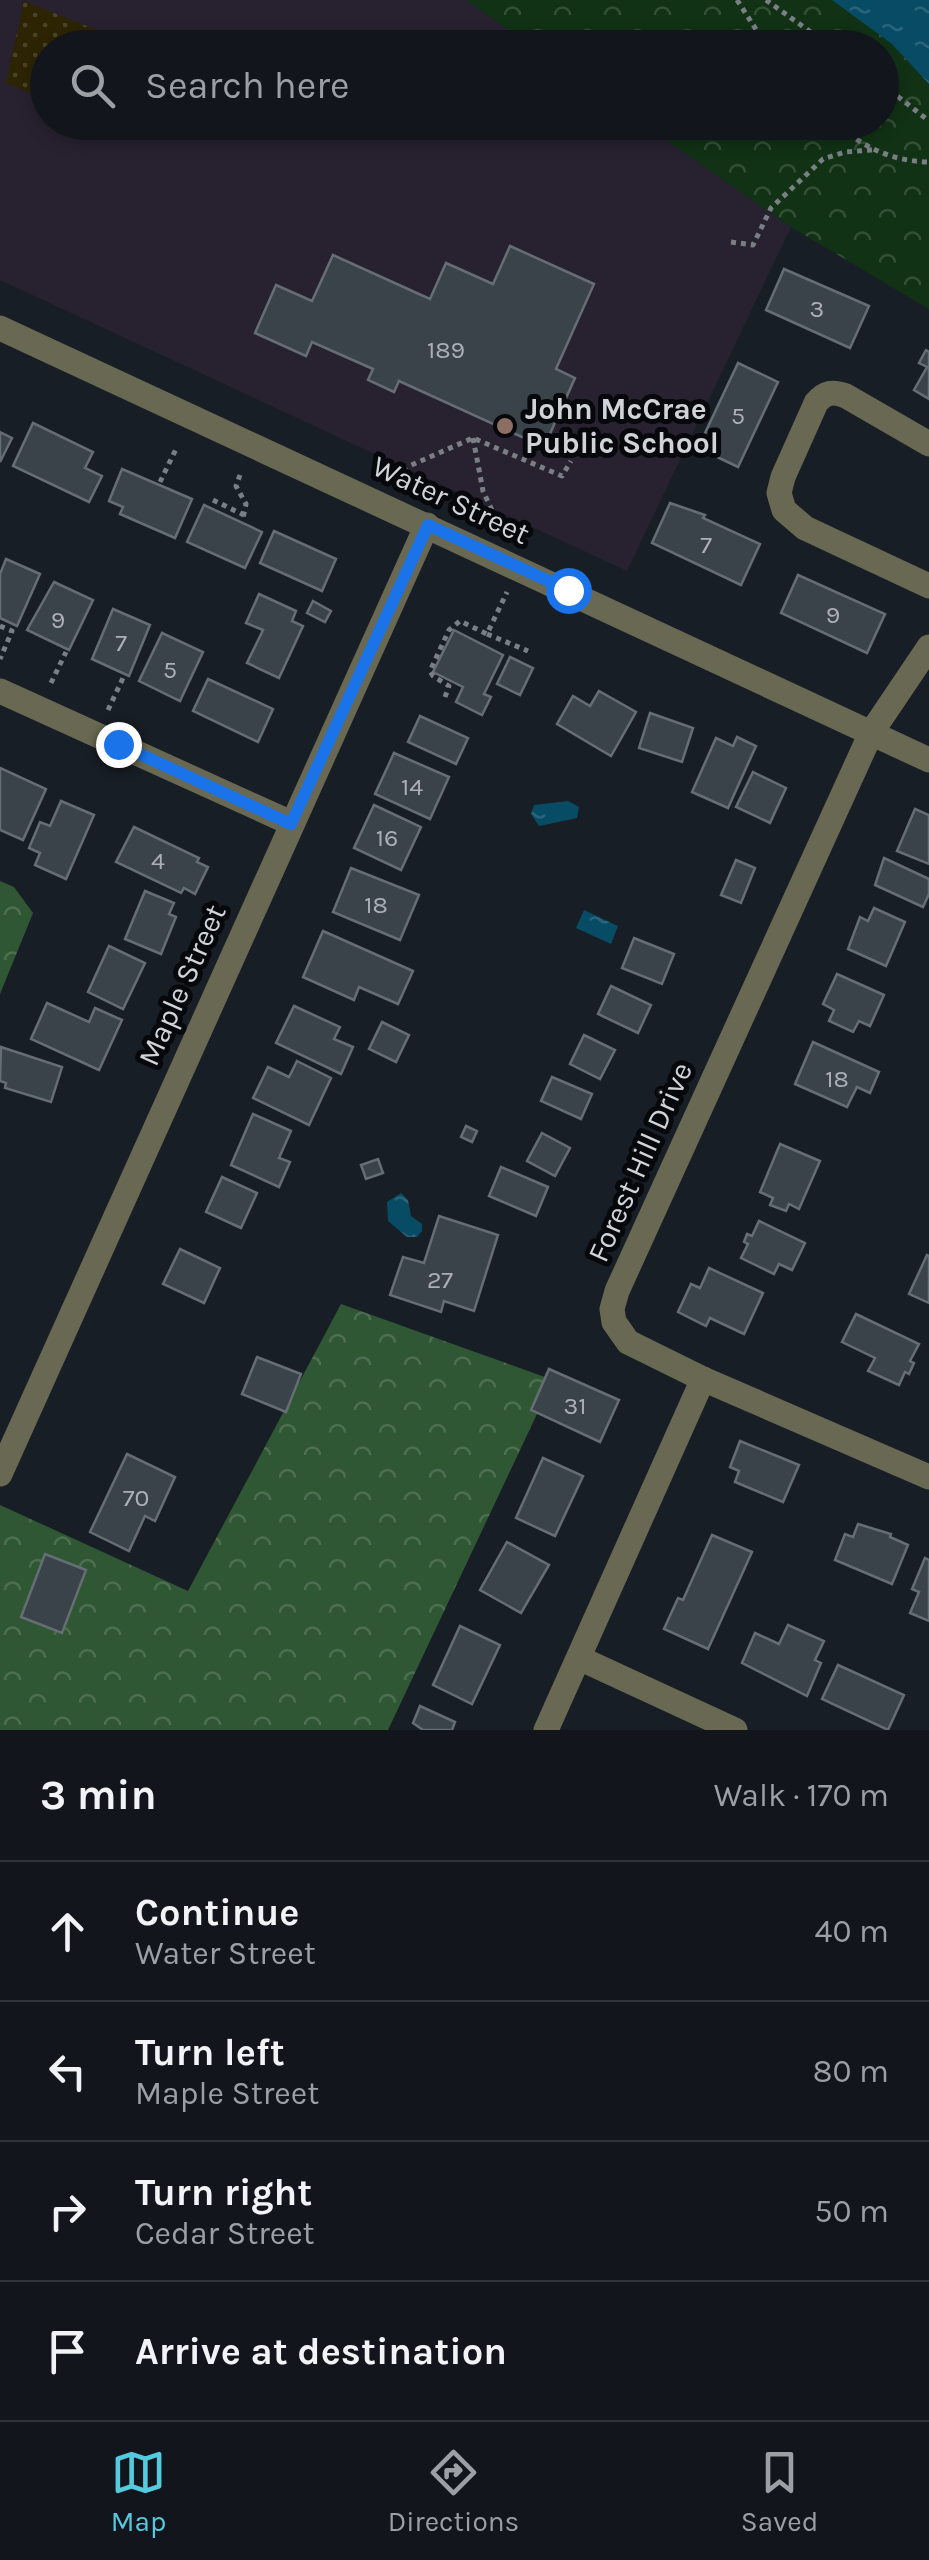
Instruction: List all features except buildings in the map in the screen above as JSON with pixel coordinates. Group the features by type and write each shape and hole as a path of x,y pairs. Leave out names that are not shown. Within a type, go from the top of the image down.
{"street":[{"name":"Water Street","path":"0,328 929,760"},
{"path":"929,444 846,396 835,392 823,395 783,477 779,494 784,510 805,528 929,586"},
{"name":"Maple Street","path":"4,1457 428,525"},
{"name":"Forest Hill Drive","path":"929,646 871,733 616,1291 612,1308 614,1322 628,1342 703,1379 929,1477"},
{"path":"0,691 291,824"},
{"path":"546,1730 703,1379"},
{"path":"579,1658 735,1730"}],"path":[{"path":"737,0 756,30"},
{"path":"766,0 808,30"},
{"path":"899,97 929,121"},
{"path":"858,140 893,158 929,162"},
{"path":"731,242 753,245 771,208 823,159 872,150"},
{"path":"384,477 474,438 562,476 571,461"},
{"path":"474,438 483,491 501,530"},
{"path":"160,482 177,447"},
{"path":"213,500 243,517 246,504 236,486 240,475"},
{"path":"487,634 507,592"},
{"path":"445,697 449,686 430,671 449,630 460,621 528,650"},
{"path":"0,626 12,631 0,659"},
{"path":"51,683 66,652"},
{"path":"108,710 123,678"}],"shaded area":[{"name":"John McCrae Public School","path":"0,0 466,0 509,30 30,30 30,140 666,140 791,227 627,571 0,280"}],"green space":[{"path":"466,0 929,0 929,309 791,227 666,140 899,140 899,30 509,30"},
{"path":"0,881 14,887 33,913 0,994"},
{"path":"341,1304 553,1380 388,1730 0,1730 0,1505 188,1591"}],"sand":[{"path":"24,1 96,30 30,30 30,93 6,83"}],"water":[{"path":"832,0 929,0 929,84 899,52 899,30 873,30"},
{"path":"568,801 579,807 577,818 539,826 531,814 534,805"},
{"path":"584,910 618,926 611,944 576,928"},
{"path":"401,1193 408,1200 411,1216 422,1224 417,1237 407,1237 388,1221 387,1202"}],"place":[{"name":"John McCrae Public School","path":"505,426"}],"route":[{"path":"118,744 291,824 428,525 568,590"}]}
